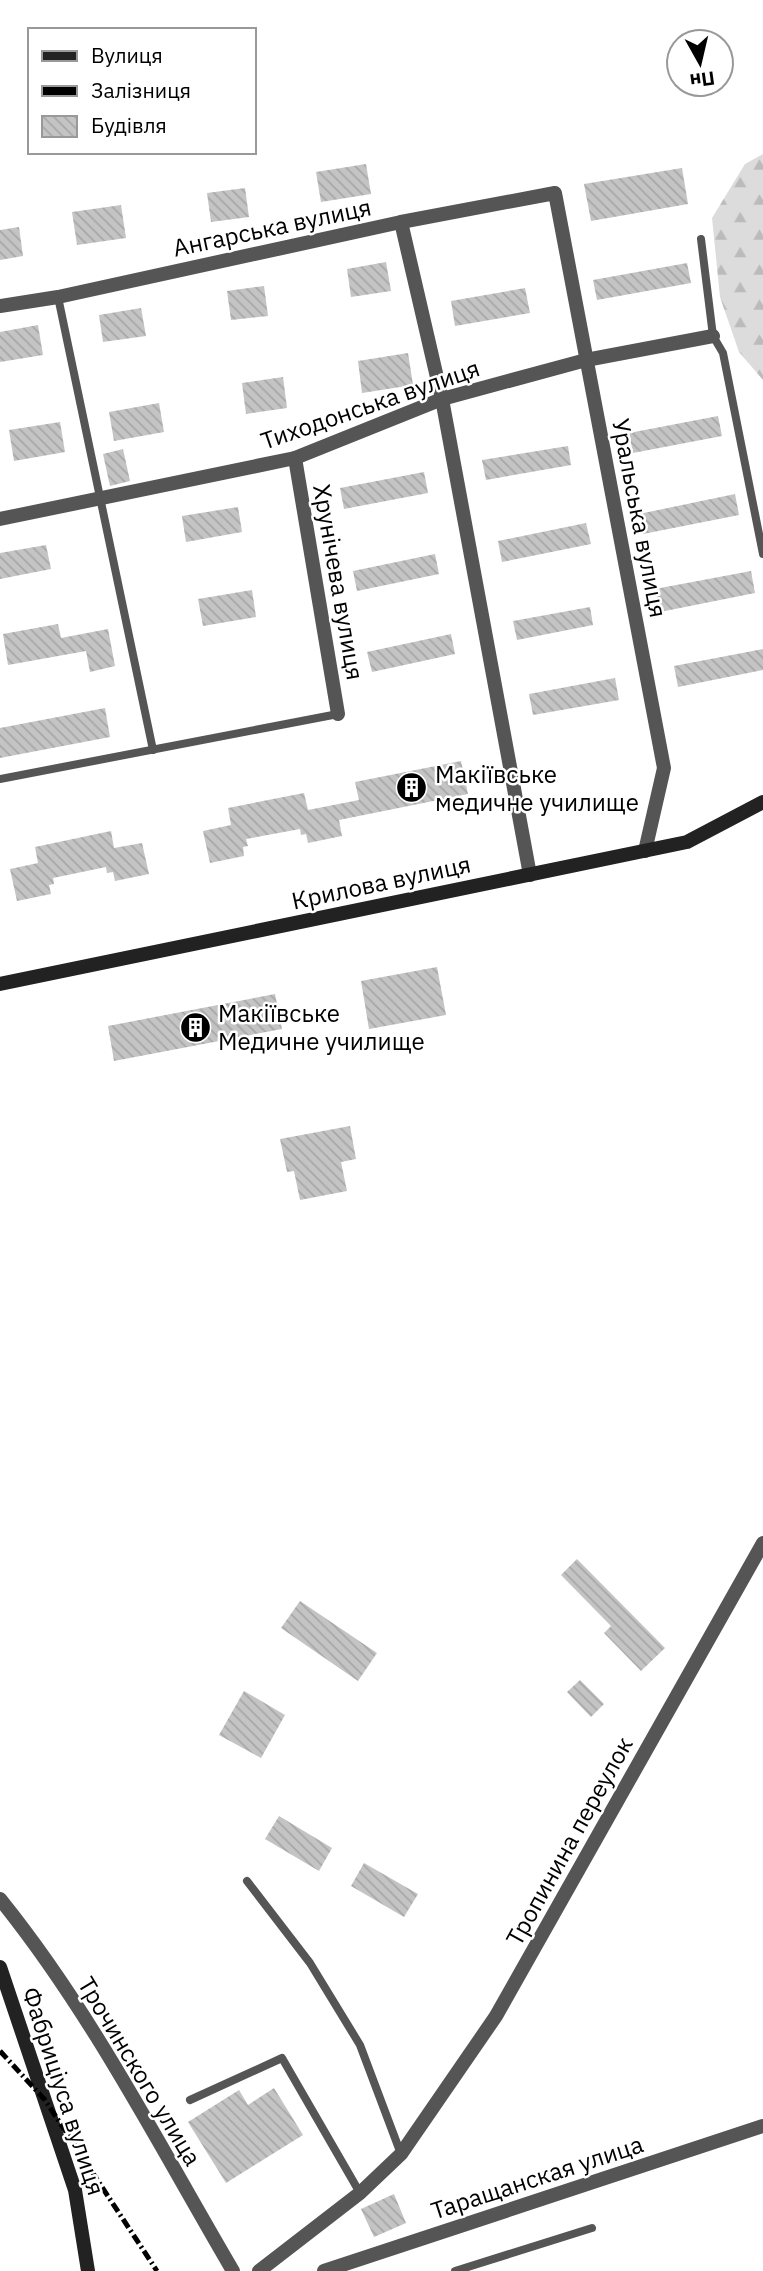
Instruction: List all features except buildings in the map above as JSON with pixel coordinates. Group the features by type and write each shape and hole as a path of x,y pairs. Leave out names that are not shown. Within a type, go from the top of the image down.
{"main road":[{"name":"Крилова вулиця","path":"0,984 687,842 763,802"},
{"name":"Фабриціуса вулиця","path":"0,1967 75,2190 88,2271"}],"street":[{"name":"Ангарська вулиця","path":"0,306 58,297 401,222 555,194"},
{"name":"Уральська вулиця","path":"555,194 664,768 645,851"},
{"path":"401,222 442,399 530,875"},
{"name":"Тиходонська вулиця","path":"0,519 295,458 442,399 586,360 713,336"},
{"name":"Хрунічева вулиця","path":"295,458 338,714"},
{"name":"Тропинина переулок","path":"259,2271 360,2193 401,2154 496,2016 763,1543"},
{"name":"Трочинского улица","path":"0,1899 32,1939 88,2023 233,2271"},
{"name":"Таращанская улица","path":"324,2271 763,2126"}],"lane":[{"path":"701,239 713,336 723,353 763,554"},
{"path":"58,297 153,750"},
{"path":"0,779 338,714"},
{"path":"247,1881 310,1963 360,2045 401,2154"},
{"path":"190,2100 282,2058 360,2193"},
{"path":"455,2271 592,2228"}],"green space":[{"path":"763,154 763,380 739,352 720,297 712,218 745,164"}],"railway":[{"path":"0,2051 45,2100 157,2271"}],"place":[{"name":"Макіївське медичне училище","path":"412,788"},
{"name":"Макіївське Медичне училище","path":"195,1027"}]}
